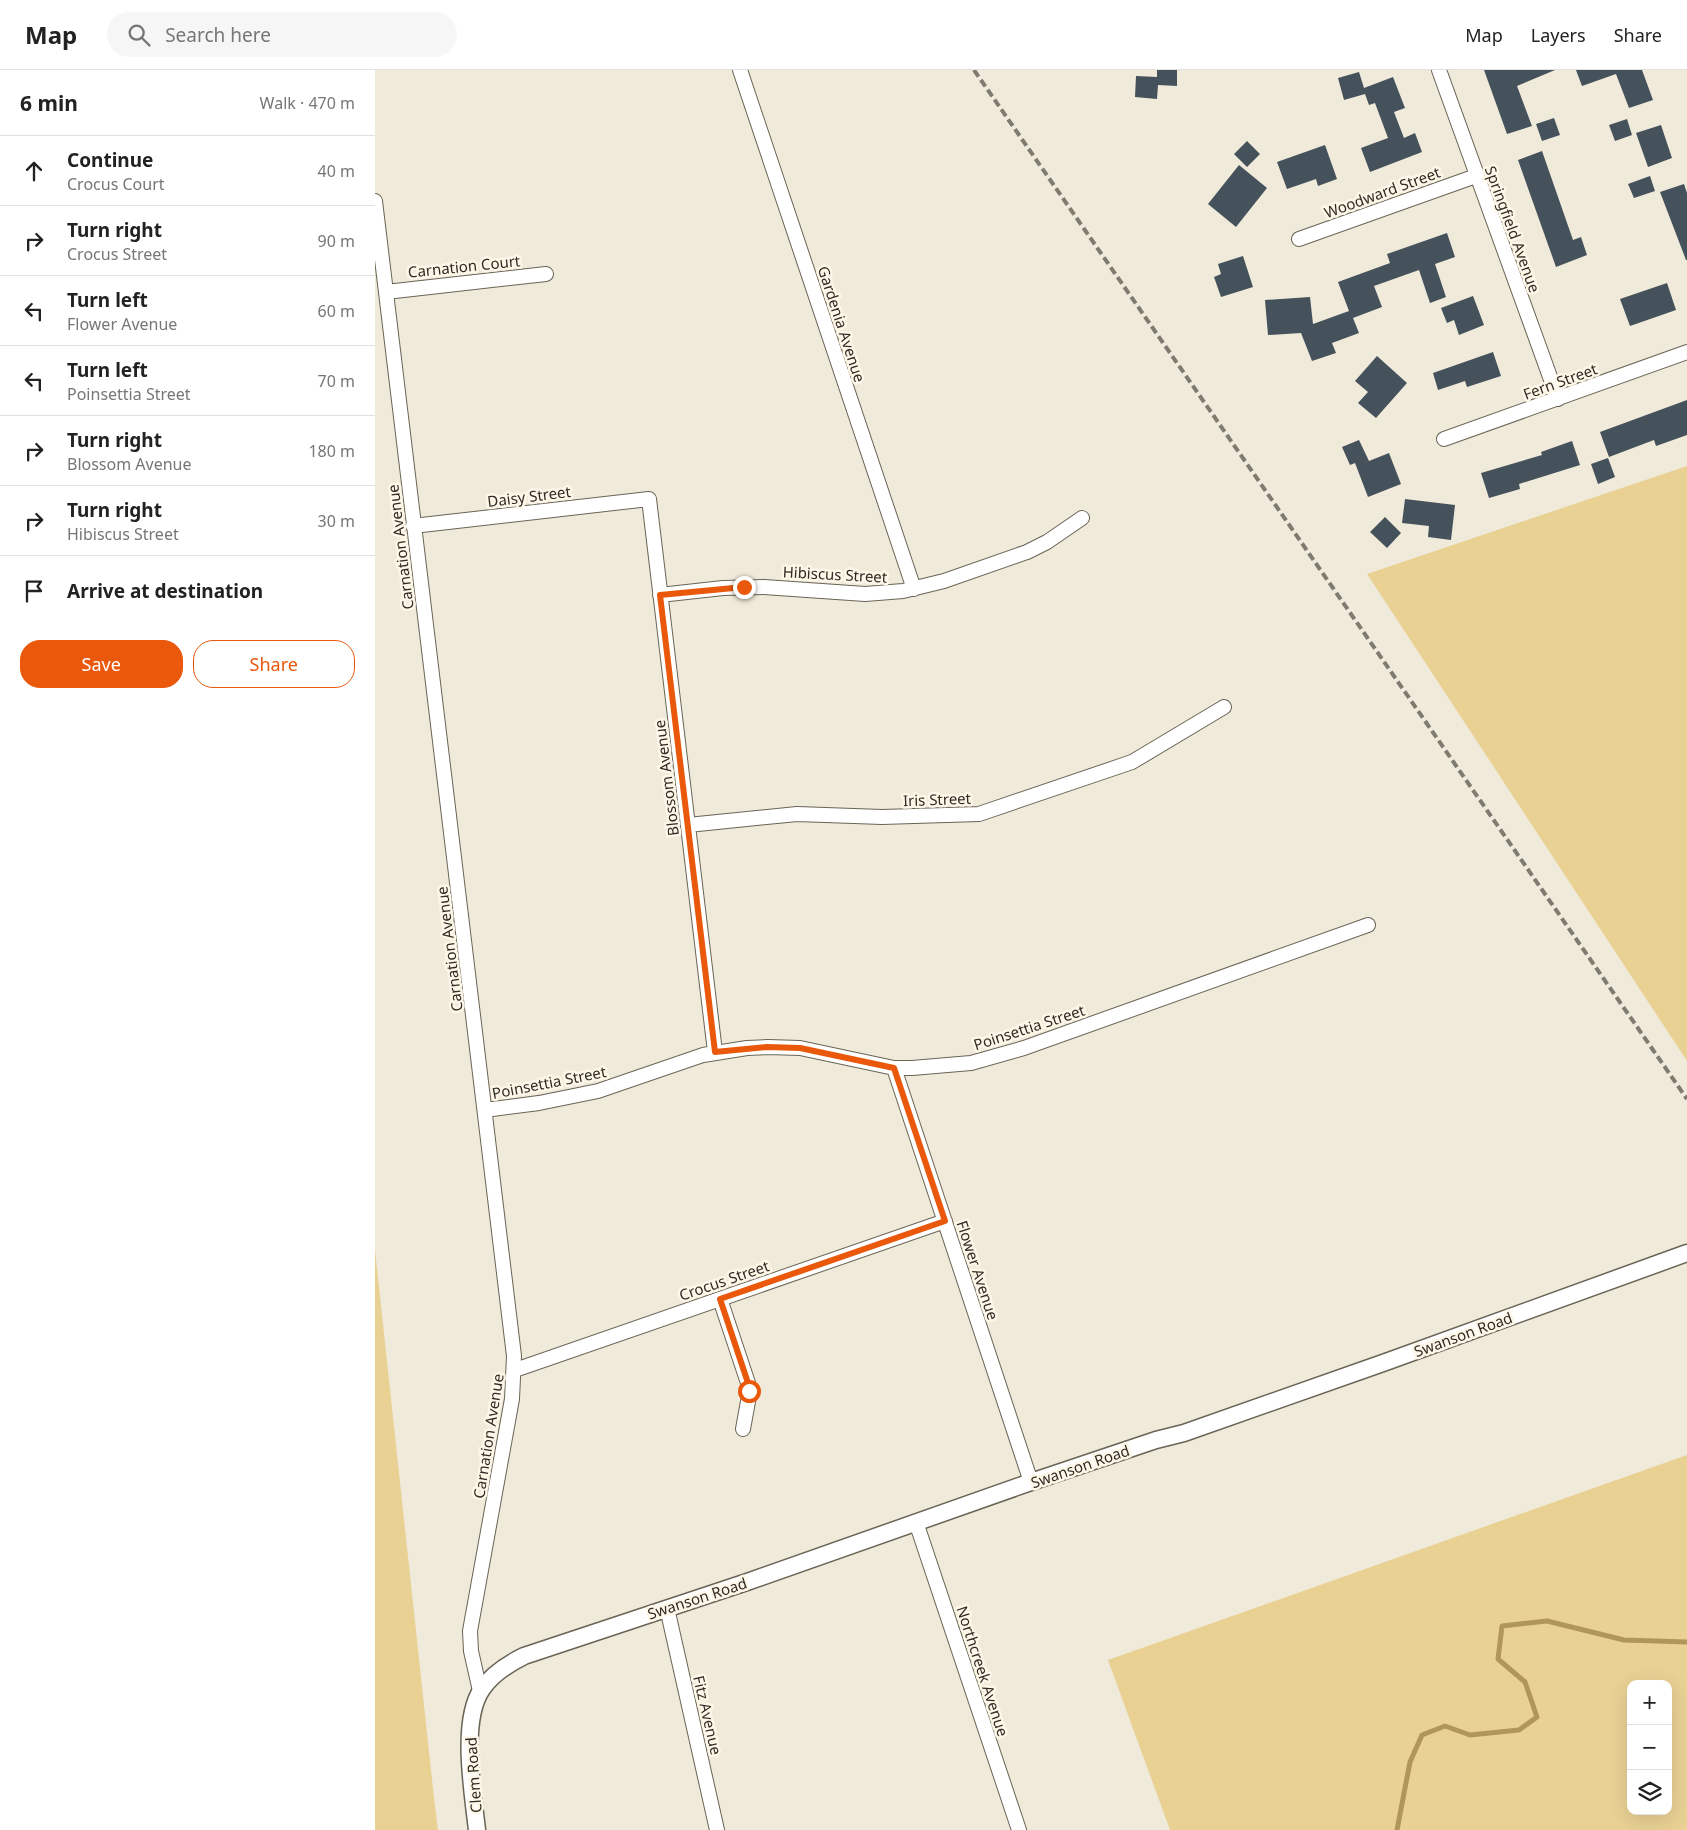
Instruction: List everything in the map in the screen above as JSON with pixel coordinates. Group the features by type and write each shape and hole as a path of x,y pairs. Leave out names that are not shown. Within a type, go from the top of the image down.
{"street":[{"name":"Gardenia Avenue","path":"740,70 914,589"},
{"name":"Springfield Avenue","path":"1439,70 1557,399"},
{"name":"Woodward Street","path":"1299,239 1476,176"},
{"name":"Carnation Avenue","path":"375,201 513,1339 515,1370 512,1399 470,1631 471,1651 481,1691"},
{"name":"Carnation Court","path":"386,292 546,274"},
{"name":"Fern Street","path":"1444,438 1687,352"},
{"name":"Daisy Street","path":"413,526 649,499"},
{"name":"Blossom Avenue","path":"649,499 715,1052"},
{"name":"Hibiscus Street","path":"660,595 744,587 865,594 891,593 914,589 944,581 1027,552 1047,542 1082,518"},
{"name":"Iris Street","path":"688,825 797,814 882,817 979,814 1131,762 1224,707"},
{"name":"Poinsettia Street","path":"485,1110 539,1103 598,1091 715,1052 767,1047 800,1048 894,1068 953,1066 1003,1055 1368,924"},
{"name":"Flower Avenue","path":"894,1068 1031,1482"},
{"name":"Crocus Street","path":"515,1370 945,1221"},
{"name":"Swanson Road","path":"481,1691 500,1670 524,1656 828,1554 1155,1440 1203,1427 1687,1253"},
{"path":"720,1299 748,1383 749,1396 743,1428"},
{"name":"Northcreek Avenue","path":"916,1522 1019,1830"},
{"name":"Fitz Avenue","path":"667,1608 717,1830"},
{"name":"Clem Road","path":"477,1830 469,1739 471,1723 481,1691"}],"shaded area":[{"path":"1687,466 1687,1061 1367,574"},
{"path":"375,1250 434,1798 438,1830 375,1830"},
{"path":"1687,1455 1687,1830 1170,1830 1108,1660"}],"building":[{"path":"1157,70 1177,70 1177,86 1158,85 1157,99 1135,97 1136,76 1157,77"},
{"path":"1484,70 1555,70 1517,86 1532,126 1507,134"},
{"path":"1576,70 1642,70 1653,100 1629,108 1616,74 1582,86"},
{"path":"1359,72 1364,88 1393,77 1405,108 1394,112 1404,138 1415,133 1422,152 1370,172 1361,148 1388,138 1375,103 1369,105 1365,94 1344,100 1338,78"},
{"path":"1554,118 1560,135 1542,141 1536,124"},
{"path":"1627,119 1632,135 1615,141 1609,125"},
{"path":"1661,125 1672,158 1648,167 1636,133"},
{"path":"1247,141 1260,154 1247,167 1234,154"},
{"path":"1325,145 1337,179 1318,186 1316,179 1287,189 1277,162"},
{"path":"1542,151 1573,240 1581,237 1587,255 1556,267 1518,160"},
{"path":"1239,165 1267,188 1236,227 1208,204"},
{"path":"1650,176 1655,191 1634,198 1628,184"},
{"path":"1684,184 1687,193 1687,260 1660,192"},
{"path":"1447,233 1455,257 1435,264 1446,297 1430,303 1419,270 1374,286 1382,307 1353,318 1359,333 1332,343 1336,353 1312,361 1301,333 1268,335 1265,300 1310,297 1313,324 1349,311 1338,282 1390,263 1387,254"},
{"path":"1243,256 1253,287 1221,297 1214,277 1221,274 1218,264"},
{"path":"1667,283 1676,310 1630,326 1620,299"},
{"path":"1473,296 1484,325 1459,335 1454,320 1447,323 1441,308"},
{"path":"1493,352 1501,376 1467,387 1465,381 1438,390 1433,373"},
{"path":"1377,356 1407,383 1376,418 1358,403 1368,392 1355,381"},
{"path":"1687,400 1687,435 1656,446 1654,440 1609,457 1600,432"},
{"path":"1359,440 1369,461 1389,453 1401,484 1368,497 1355,463 1350,465 1342,447"},
{"path":"1572,441 1580,465 1519,484 1520,489 1489,498 1481,473 1542,455 1541,452"},
{"path":"1608,458 1615,477 1598,484 1591,464"},
{"path":"1405,499 1455,505 1451,540 1428,537 1429,526 1402,523"},
{"path":"1385,517 1401,533 1387,548 1370,532"}],"waterway":[{"path":"1397,1830 1410,1762 1422,1735 1445,1726 1470,1735 1519,1730 1537,1717 1525,1682 1498,1659 1502,1626 1547,1621 1624,1640 1687,1642"}],"railway":[{"path":"974,70 1687,1099"}],"route":[{"path":"744,587 660,595 715,1052 767,1047 800,1048 894,1068 945,1221 720,1299 749,1391"}]}
